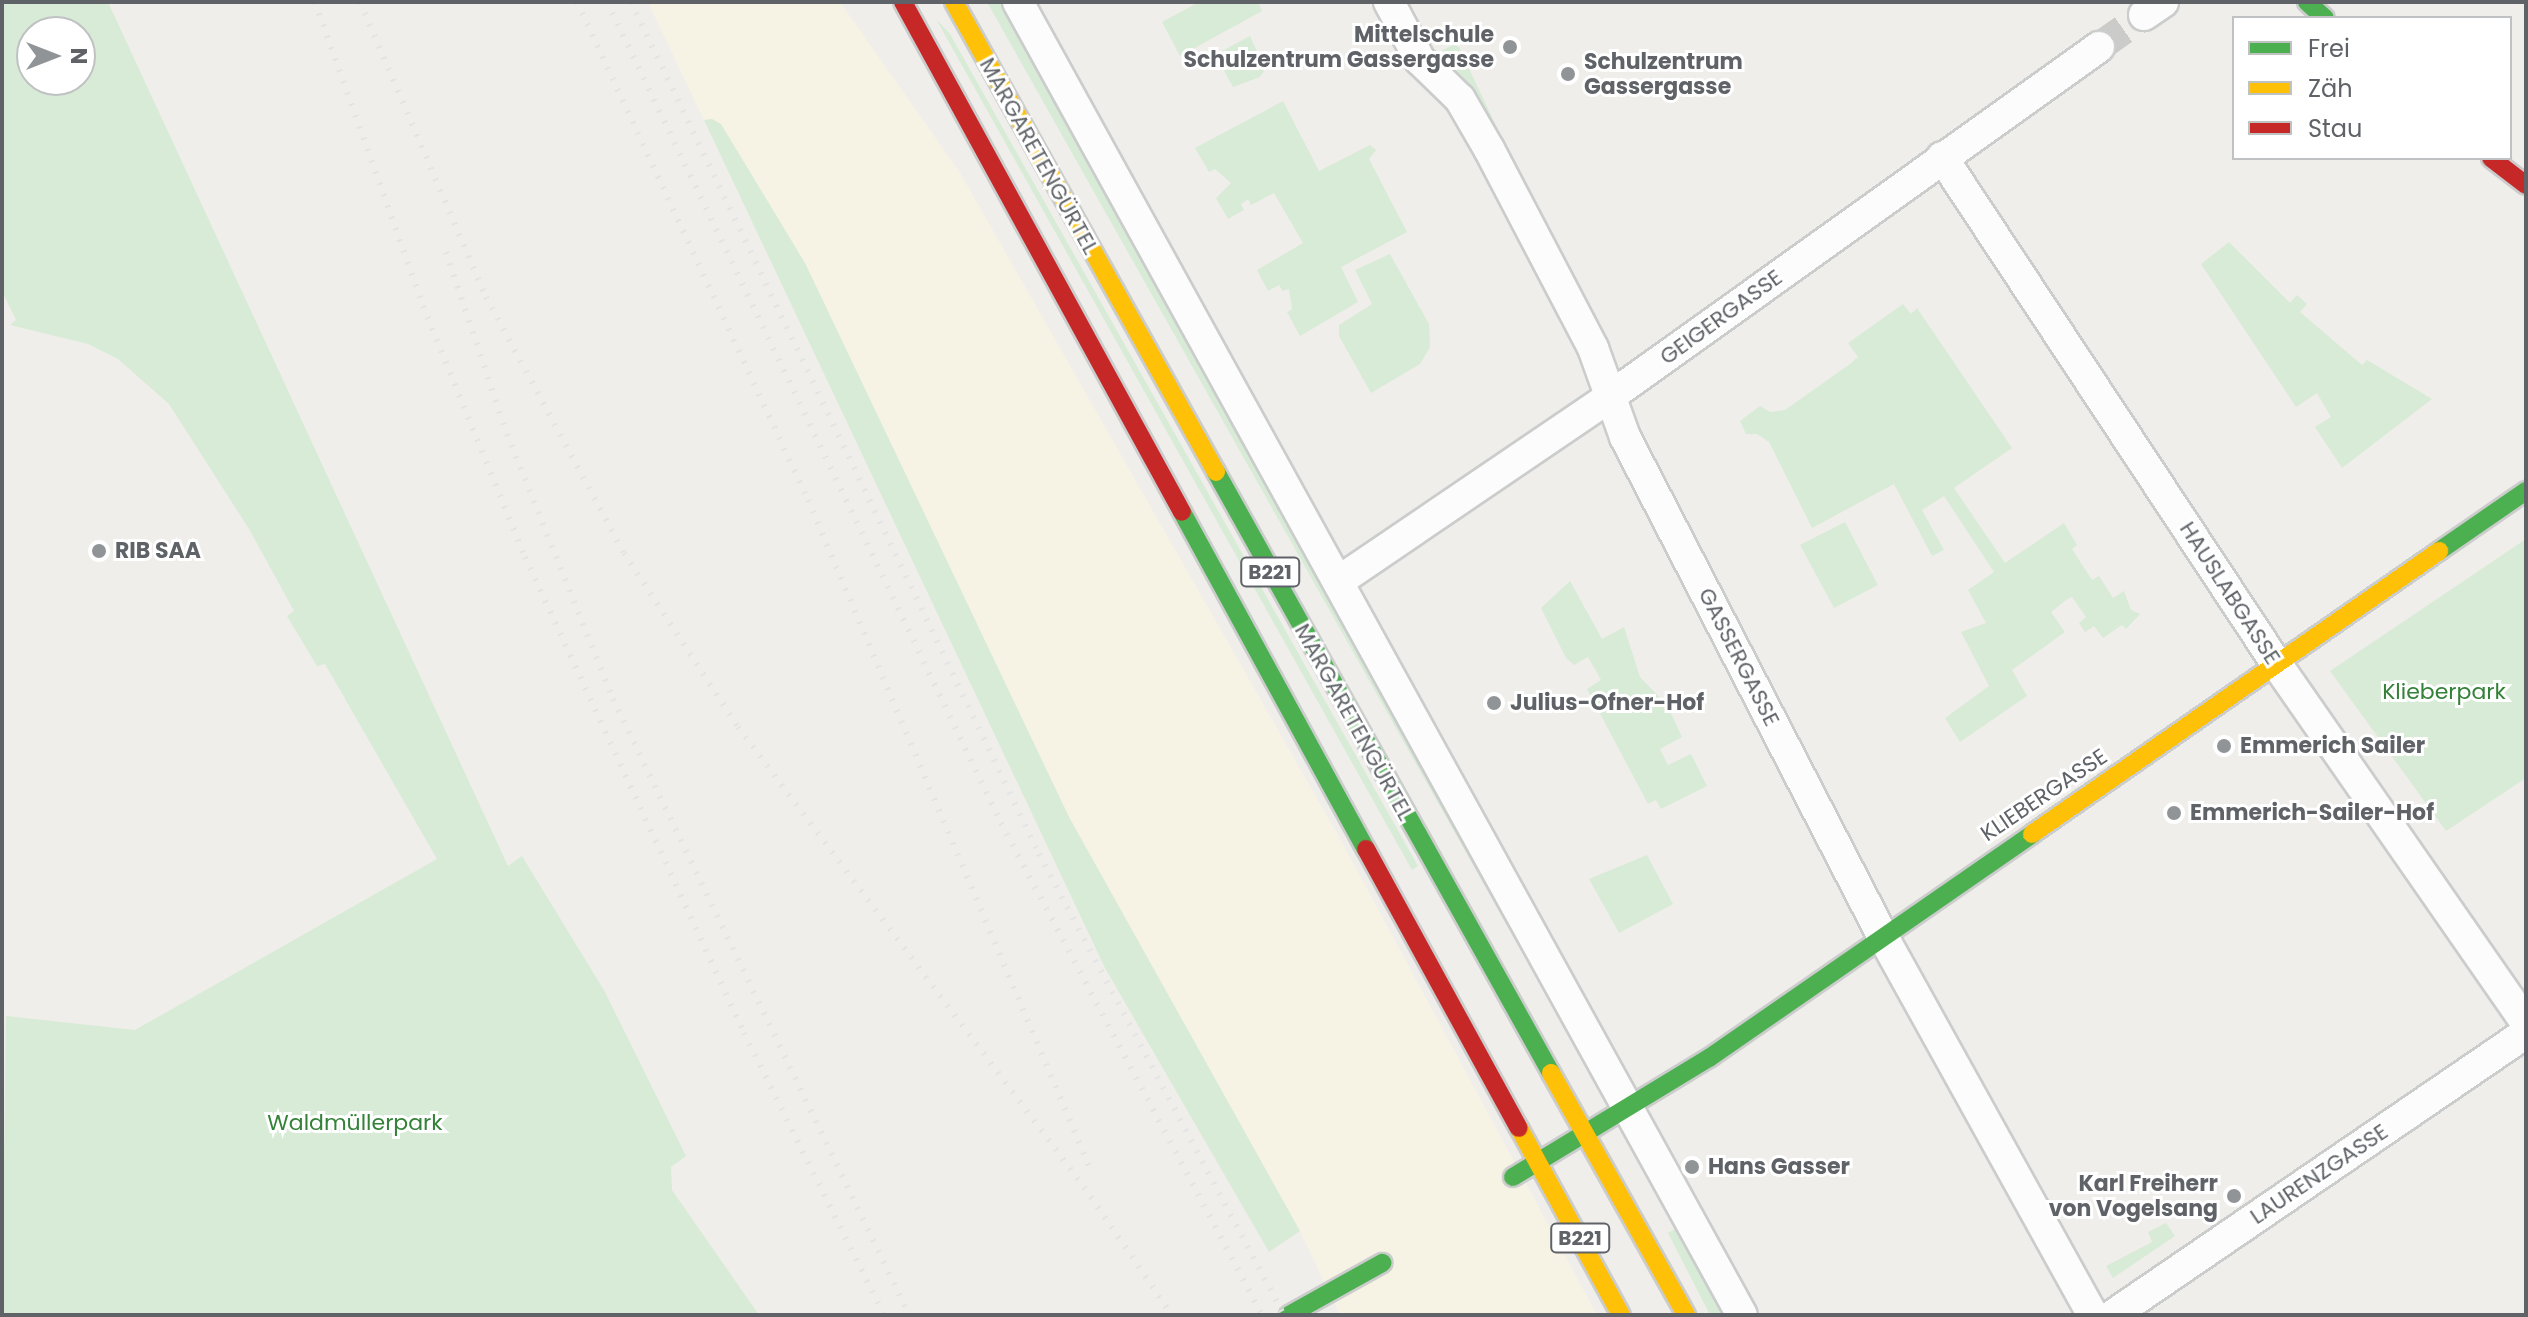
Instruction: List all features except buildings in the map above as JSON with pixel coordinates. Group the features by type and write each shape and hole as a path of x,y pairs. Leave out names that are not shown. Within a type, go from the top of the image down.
{"main road":[{"name":"MARGARETENGÜRTEL","path":"903,2 1621,1315"},
{"path":"2307,2 2323,16"},
{"name":"MARGARETENGÜRTEL","path":"956,5 1686,1315"},
{"path":"906,51 990,161"},
{"path":"2494,160 2526,185"},
{"name":"KLIEBERGASSE","path":"1513,1177 1709,1058 1882,935 2278,666 2526,491"},
{"path":"1289,1315 1382,1263"}],"street":[{"path":"1018,2 1630,1106 1742,1315"},
{"name":"GASSERGASSE","path":"1389,2 1420,60 1460,99 1489,149 1593,348 1625,437 1882,935 2093,1315"},
{"name":"GEIGERGASSE","path":"1339,581 1611,396 2099,47"},
{"name":"HAUSLABGASSE","path":"1942,157 2278,666 2526,1023"},
{"name":"LAURENZGASSE","path":"2113,1315 2526,1033"}],"shaded area":[{"path":"648,2 840,2 960,173 1339,837 1597,1315 1340,1315 1300,1231 1069,817 805,263 712,119 704,120"}],"green space":[{"name":"Waldmüllerpark","path":"2,2 108,2 508,866 522,856 605,992 686,1156 671,1167 672,1190 759,1315 2,1315 6,1016 135,1030 437,859 325,664 317,666 287,616 294,611 249,529 169,404 118,359 88,344 10,325 16,320 2,291"},
{"path":"987,2 1008,2 1009,21 1592,1063 1589,1071"},
{"path":"1199,2 1258,2 1262,11 1180,56 1162,22"},
{"path":"936,19 950,34 1418,866 1412,870"},
{"path":"1250,36 1265,69 1260,77 1233,87 1217,58 1211,57"},
{"path":"1453,45 1459,47 1496,126 1485,122 1431,56"},
{"path":"1283,101 1319,171 1370,145 1376,150 1369,159 1407,232 1341,267 1358,302 1300,336 1287,312 1292,309 1289,289 1283,291 1279,285 1268,291 1257,270 1303,243 1274,193 1251,205 1248,199 1241,204 1244,210 1228,219 1216,198 1231,183 1215,169 1209,172 1195,148"},
{"path":"712,119 721,124 805,263 1069,817 1300,1231 1269,1252 1105,968 704,120"},
{"path":"2229,242 2290,303 2297,295 2307,304 2300,312 2362,365 2367,360 2432,399 2342,468 2315,427 2331,417 2317,393 2296,407 2201,264"},
{"path":"1390,254 1429,324 1430,347 1420,364 1371,393 1339,336 1339,325 1372,304 1355,270"},
{"path":"1903,304 1911,314 1917,308 2012,448 1954,488 2005,563 2064,523 2077,545 2072,549 2092,580 2099,576 2113,598 2124,591 2131,610 2140,614 2126,629 2122,625 2103,638 2094,626 2085,632 2079,623 2086,617 2072,597 2066,600 2051,612 2065,632 2012,670 2027,696 1960,742 1945,718 1989,686 1961,632 1986,623 1968,590 1994,572 1944,496 1922,510 1944,550 1932,556 1894,484 1812,528 1769,442 1757,434 1746,434 1740,421 1760,406 1770,412 1785,410 1850,364 1858,357 1848,343"},
{"path":"1845,522 1878,585 1834,608 1800,545"},
{"name":"Klieberpark","path":"2526,539 2526,778 2446,831 2330,671"},
{"path":"1570,581 1602,639 1624,627 1640,677 1667,705 1682,737 1660,749 1668,765 1691,754 1707,786 1661,809 1656,800 1648,804 1587,689 1601,680 1588,657 1574,665 1566,658 1541,608"},
{"path":"1647,855 1673,904 1619,933 1589,879"},
{"path":"2166,1223 2175,1236 2113,1278 2106,1266 2152,1242 2148,1232"},
{"path":"1678,1227 1724,1315 1710,1315 1668,1233"}],"tunnel":[{"path":"2099,47 2144,15"}],"railway":[{"path":"315,2 423,306 525,557 744,1033 884,1315"},
{"path":"360,2 486,297 624,553 738,727 1084,1187 1172,1315"},
{"path":"577,2 808,500 1089,1166"},
{"path":"607,2 1001,823 1262,1315"},
{"path":"631,2 1039,854 1284,1315"},
{"path":"446,252 507,434 613,699 909,1315"}],"traffic: fast":[{"path":"2307,2 2323,16"},
{"path":"1216,472 1551,1073"},
{"path":"2439,551 2526,491"},
{"path":"1182,512 1366,849"},
{"path":"1513,1177 1709,1058 2032,834"},
{"path":"1289,1315 1382,1263"}],"traffic: slow":[{"path":"954,2 1216,472"},
{"path":"2032,834 2439,551"},
{"path":"1551,1073 1686,1315"},
{"path":"1519,1128 1621,1315"}],"traffic: jam":[{"path":"903,2 1182,512"},
{"path":"2494,160 2526,185"},
{"path":"1366,849 1519,1128"}],"place":[{"name":"Mittelschule Schulzentrum Gassergasse","path":"1510,47"},
{"name":"Schulzentrum Gassergasse","path":"1568,74"},
{"name":"RIB SAA","path":"99,551"},
{"name":"Julius-Ofner-Hof","path":"1494,703"},
{"name":"Emmerich Sailer","path":"2224,746"},
{"name":"Emmerich-Sailer-Hof","path":"2174,813"},
{"name":"Hans Gasser","path":"1692,1167"},
{"name":"Karl Freiherr von Vogelsang","path":"2234,1196"}]}
